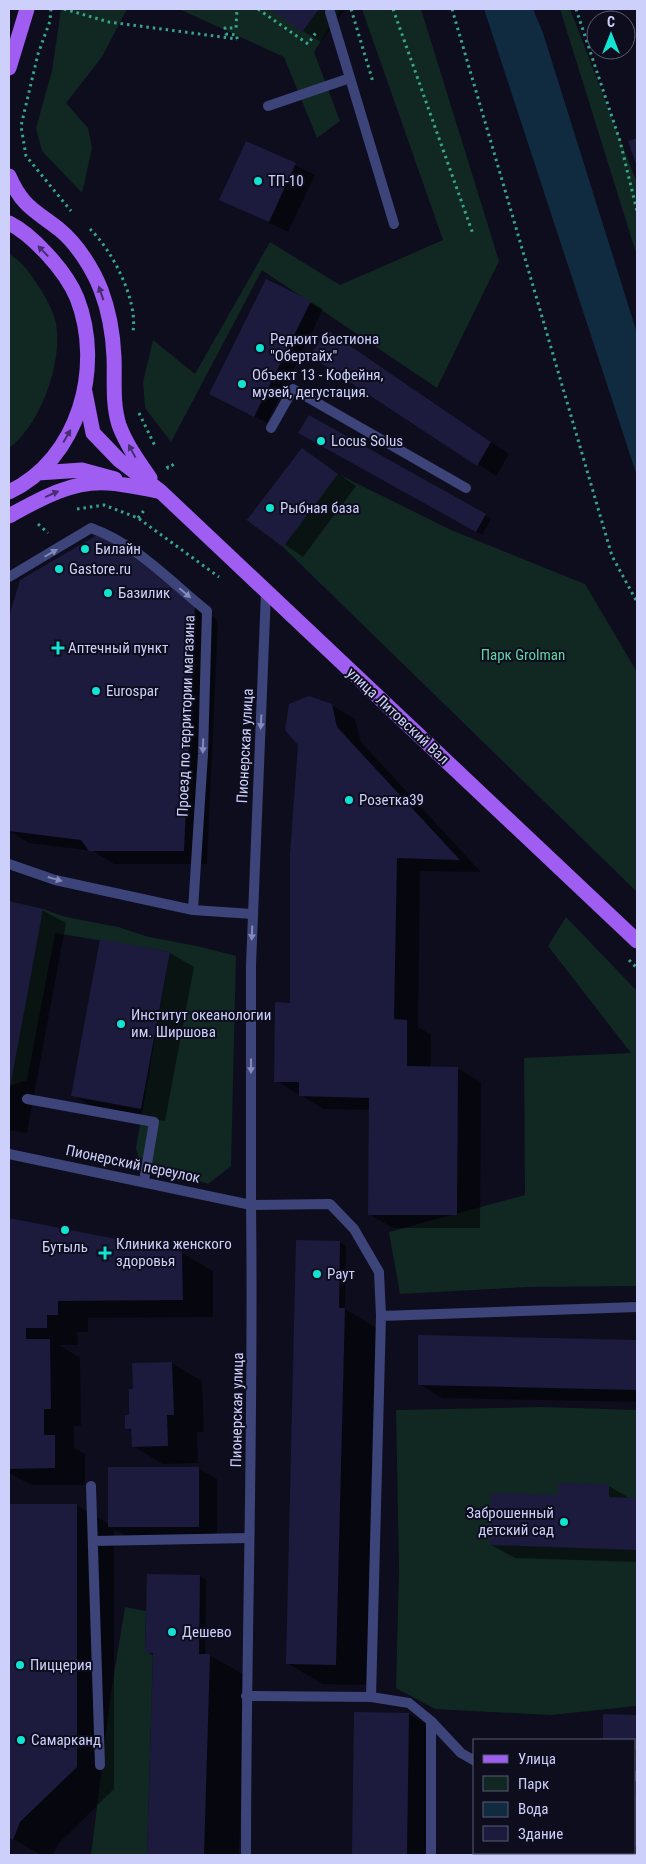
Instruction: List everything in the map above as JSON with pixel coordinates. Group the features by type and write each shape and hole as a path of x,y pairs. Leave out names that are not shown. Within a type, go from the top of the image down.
{"main road":[{"path":"9,68 27,9"},
{"path":"9,176 16,193 25,205 62,232 84,257 100,288 110,321 114,356 114,398 119,425 134,456 160,491"},
{"path":"9,492 38,473 61,446 74,425 84,392 87,346 86,328 77,298 62,271 41,248 12,223"},
{"name":"улица Литовский Вал","path":"84,392 93,433 119,460 160,491 637,942"},
{"name":"улица Литовский Вал","path":"38,473 82,470 160,491"},
{"path":"9,516 58,491 82,486 106,483 160,491"}],"street":[{"path":"330,12 394,224"},
{"path":"268,106 350,78"},
{"path":"270,428 293,390 466,488"},
{"name":"Проезд по территории магазина","path":"9,577 91,528 110,535 131,548 206,611 203,754 193,910"},
{"name":"Пионерская улица","path":"246,1855 246,1696 253,1352 250,965 266,592"},
{"path":"9,864 55,880 193,910 252,914"},
{"path":"28,1099 154,1122 144,1181"},
{"name":"Пионерский переулок","path":"9,1154 251,1205 330,1204 354,1229 379,1272 381,1316 371,1697"},
{"path":"381,1316 637,1307"},
{"path":"90,1486 100,1764"},
{"path":"93,1541 249,1538"},
{"path":"246,1696 371,1697 409,1703 431,1721 461,1753 473,1760"},
{"path":"431,1721 431,1855"}],"path":[{"path":"26,156 20,126 38,54 50,21 52,9"},
{"path":"64,9 109,22 237,40 237,35 226,34 225,28 236,28 237,9"},
{"path":"258,9 308,44 330,12"},
{"path":"351,9 372,82"},
{"path":"393,9 473,234"},
{"path":"452,9 612,556 637,602"},
{"path":"576,9 620,140 637,211"},
{"path":"70,509 104,505 138,518 226,582"},
{"path":"35,522 41,520"},
{"path":"623,954 637,968"}],"green space":[{"path":"61,9 127,9 102,57 66,103 88,128 92,148 82,193 42,151 36,128 52,71"},
{"path":"179,9 353,9 340,11 314,52 340,121 317,138 284,57"},
{"path":"362,9 421,9 499,261 437,388 262,270 171,442 145,408 143,382 153,340 195,374 270,242 340,285 443,240"},
{"path":"560,9 570,9 586,51 586,60 590,60 637,183 637,256"},
{"path":"9,254 27,269 44,294 55,319 57,352 48,389 40,407 31,424 9,448"},
{"name":"Парк Grolman","path":"302,448 338,474 451,530 585,584 637,672 637,892 283,547 247,520"},
{"path":"9,901 66,917 118,927 149,937 236,956 231,1166 208,1184 139,1160 136,1148 170,952 55,933 27,1080 9,1086"},
{"path":"566,917 637,991 637,1286 527,1287 400,1294 389,1232 525,1195 524,1058 631,1053 548,946"},
{"path":"542,1407 637,1410 637,1706 551,1715 435,1709 396,1688 399,1569 396,1410"},
{"path":"125,1607 146,1611 145,1652 153,1653 147,1855 91,1855 112,1686"}],"water":[{"path":"484,9 533,9 543,33 637,333 637,476"}],"building":[{"path":"273,9 319,9 302,32"},
{"path":"637,138 637,167 628,141"},
{"name":"ТП-10","path":"246,141 296,163 269,222 219,200"},
{"name":"Редюит бастиона \"Обертайх\"","path":"266,279 311,301 254,417 209,394"},
{"path":"327,330 491,442 477,466 310,356"},
{"path":"309,415 486,514 476,532 298,433"},
{"path":"302,448 338,474 283,547 247,520"},
{"path":"97,535 133,553 195,606 184,851 89,851 81,840 9,831 9,617 20,580"},
{"path":"309,696 332,704 337,727 460,860 397,858 394,1019 407,1020 407,1066 458,1067 457,1215 368,1215 369,1098 299,1096 299,1082 274,1082 275,1002 290,1003 290,854 298,745 285,730 289,704"},
{"path":"9,902 43,909 10,1088 9,1088"},
{"name":"Институт океанологии им. Ширшова","path":"100,939 170,952 141,1109 71,1096"},
{"path":"9,1218 182,1252 183,1300 58,1301 58,1315 47,1315 47,1328 26,1328 26,1339 50,1339 51,1409 44,1409 44,1435 55,1435 55,1468 9,1469"},
{"path":"296,1240 340,1241 339,1308 345,1308 336,1665 286,1664"},
{"path":"418,1335 637,1340 637,1390 418,1385"},
{"path":"172,1362 174,1415 167,1415 168,1446 132,1447 131,1429 125,1429 125,1415 129,1415 129,1389 133,1389 132,1363"},
{"path":"108,1467 199,1467 199,1527 108,1527"},
{"name":"Заброшенный детский сад","path":"558,1483 609,1484 609,1497 637,1498 637,1550 490,1545 491,1493 558,1495"},
{"path":"9,1504 77,1504 77,1767 20,1822 13,1840 9,1838"},
{"path":"147,1574 200,1575 199,1654 210,1654 204,1855 147,1855 153,1653 145,1653"},
{"path":"354,1712 409,1713 407,1855 352,1855"},
{"path":"603,1714 637,1715 637,1750 636,1739 603,1739"},
{"path":"636,1796 637,1797 636,1847"}],"place":[{"name":"ТП-10","path":"258,181"},
{"name":"Редюит бастиона \"Обертайх\"","path":"260,348"},
{"name":"Объект 13 - Кофейня, музей, дегустация.","path":"242,384"},
{"name":"Locus Solus","path":"321,441"},
{"name":"Рыбная база","path":"270,508"},
{"name":"Билайн","path":"85,549"},
{"name":"Gastore.ru","path":"59,569"},
{"name":"Базилик","path":"108,593"},
{"name":"Аптечный пункт","path":"58,648"},
{"name":"Eurospar","path":"96,691"},
{"name":"Розетка39","path":"349,800"},
{"name":"Институт океанологии им. Ширшова","path":"121,1024"},
{"name":"Бутыль","path":"65,1230"},
{"name":"Клиника женского здоровья","path":"105,1253"},
{"name":"Раут","path":"317,1274"},
{"name":"Заброшенный детский сад","path":"564,1522"},
{"name":"Дешево","path":"172,1632"},
{"name":"Пиццерия","path":"20,1665"},
{"name":"Самарканд","path":"21,1740"}]}
